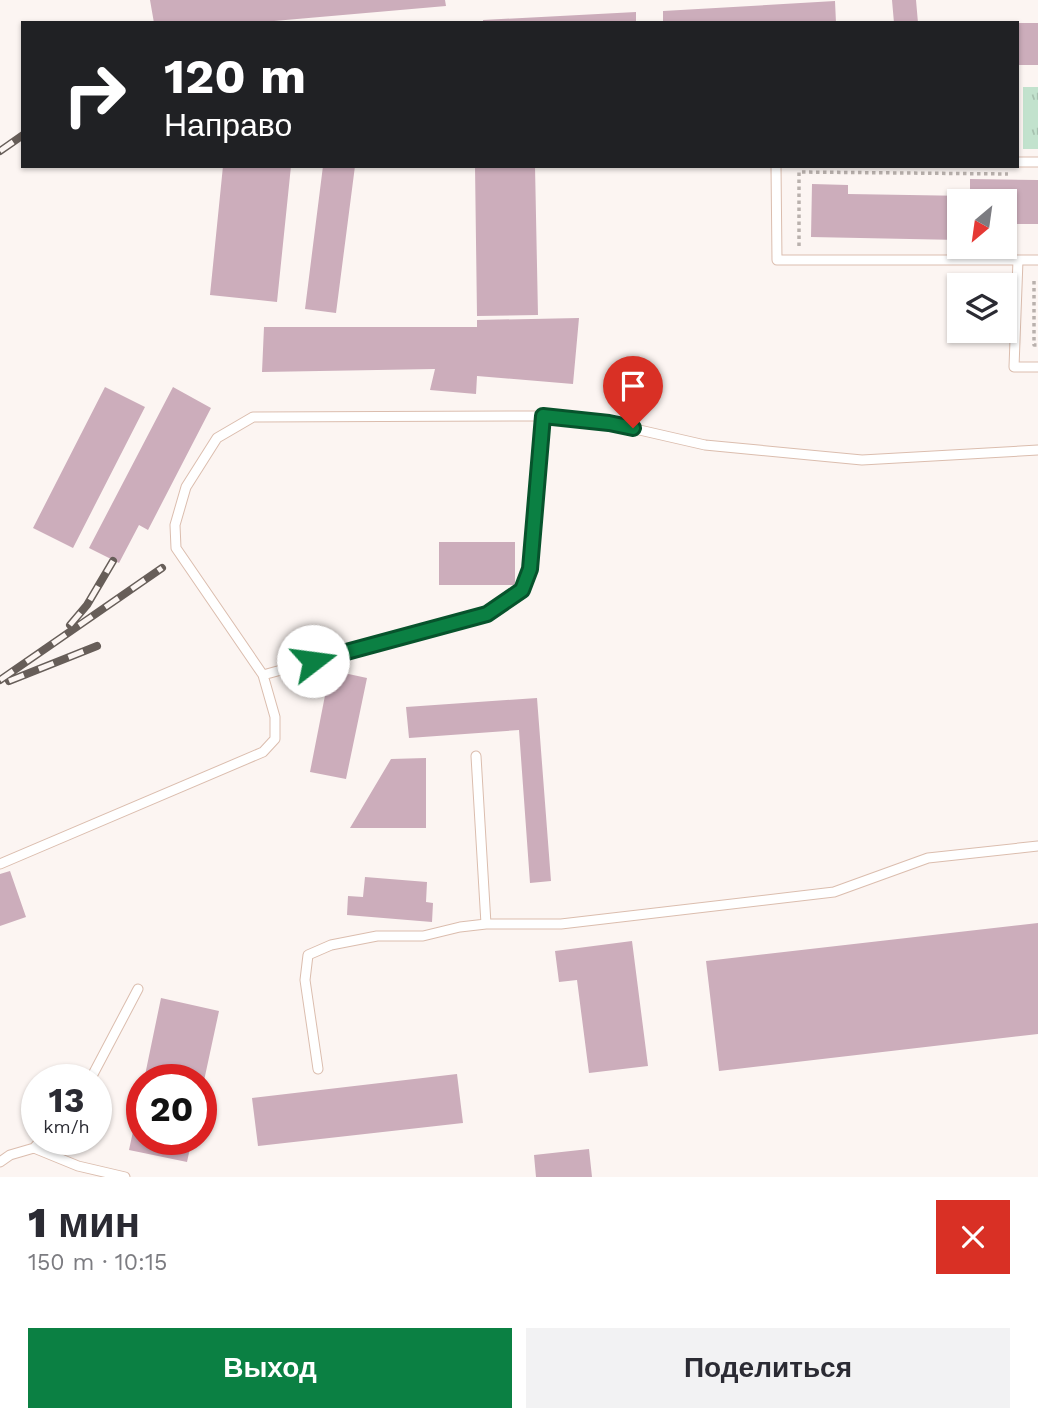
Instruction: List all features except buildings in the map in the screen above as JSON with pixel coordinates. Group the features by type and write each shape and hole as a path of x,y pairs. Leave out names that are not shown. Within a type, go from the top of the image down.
{"lane":[{"path":"1019,162 1038,162"},
{"path":"776,168 777,260 1038,260"},
{"path":"1018,260 1014,366 1038,367"},
{"path":"0,864 263,752 275,740 275,717 263,675 176,548 175,525 186,487 217,438 253,417 543,416 609,423 705,445 862,460 1038,450"},
{"path":"263,675 487,614 522,590 530,569 543,416"},
{"path":"476,756 486,924"},
{"path":"318,1069 306,979 307,956 331,945 377,936 423,936 486,924 561,924 834,892 928,858 1038,846"},
{"path":"98,1064 138,989"},
{"path":"0,1162 21,1152"},
{"path":"51,1155 78,1166 125,1177"}],"path":[{"path":"799,246 799,172 1012,174"},
{"path":"1038,276 1034,276 1034,345 1038,345"}],"green space":[{"path":"1023,87 1038,87 1038,149 1023,149"}],"railway":[{"path":"0,151 21,136"},
{"path":"70,625 87,605 113,561"},
{"path":"0,680 162,568"},
{"path":"9,681 97,646"}],"route":[{"path":"313,661 487,614 505,603 522,590 530,569 543,416 633,428"}]}
